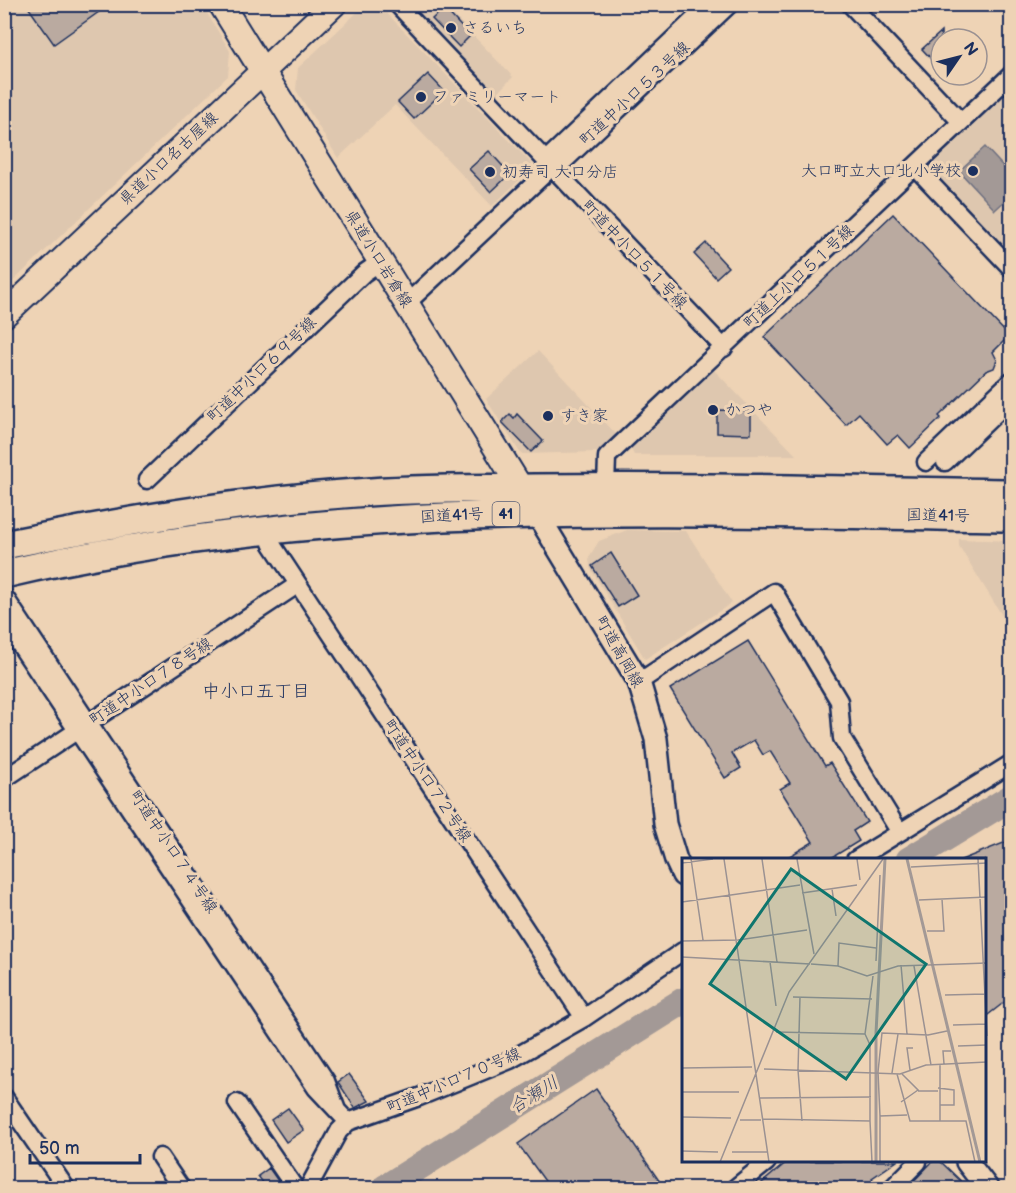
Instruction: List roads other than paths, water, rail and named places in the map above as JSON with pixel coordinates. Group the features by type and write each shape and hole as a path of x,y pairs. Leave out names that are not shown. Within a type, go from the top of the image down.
{"highway":[{"name":"国道41号","path":"4,545 181,513 281,499 392,490 465,487 606,487 1011,493"},
{"name":"国道41号","path":"4,574 129,549 286,527 379,520 536,512 1011,517"}],"main road":[{"name":"県道小口岩倉線","path":"221,4 536,512"},
{"name":"県道小口名古屋線","path":"4,315 334,4"}],"street":[{"name":"町道中小口５１号線","path":"397,4 724,348"},
{"path":"548,165 710,4"},
{"name":"町道中小口５３号線","path":"406,304 548,165 559,166 730,4"},
{"path":"850,4 961,122"},
{"name":"町道上小口５１号線","path":"606,487 607,457 1011,74"},
{"path":"915,167 1011,269"},
{"name":"町道中小口６９号線","path":"147,480 364,273 380,262"},
{"path":"926,462 1011,380"},
{"path":"945,462 1011,398"},
{"name":"町道高岡線","path":"536,512 639,682 656,738 665,824 682,871"},
{"name":"町道中小口７２号線","path":"271,543 584,1018"},
{"name":"町道中小口７８号線","path":"4,779 297,585"},
{"path":"639,682 774,592 839,701 842,738 899,831"},
{"name":"町道中小口７４号線","path":"4,596 83,727"},
{"name":"町道中小口７４号線","path":"4,621 83,727 326,1082 342,1116"},
{"path":"858,858 1011,763"},
{"name":"町道中小口７０号線","path":"342,1116 419,1097 510,1060 584,1018 682,952"},
{"path":"4,1097 66,1188"},
{"path":"237,1103 295,1188"},
{"path":"308,1188 339,1131 342,1116"},
{"path":"160,1157 181,1188"},
{"path":"735,1188 765,1163"},
{"path":"892,1188 916,1163"},
{"path":"969,1163 987,1188"}],"waterway":[{"name":"合瀬川","path":"912,858 1012,797"},
{"name":"合瀬川","path":"385,1188 682,1002"}],"place":[{"name":"さるいち","path":"451,28"},
{"name":"ファミリーマート","path":"421,97"},
{"name":"大口町立大口北小学校","path":"973,171"},
{"name":"初寿司 大口分店","path":"490,172"},
{"name":"かつや","path":"713,410"},
{"name":"すき家","path":"548,416"}],"district":[{"name":"中小口五丁目","path":"256,691"}]}
